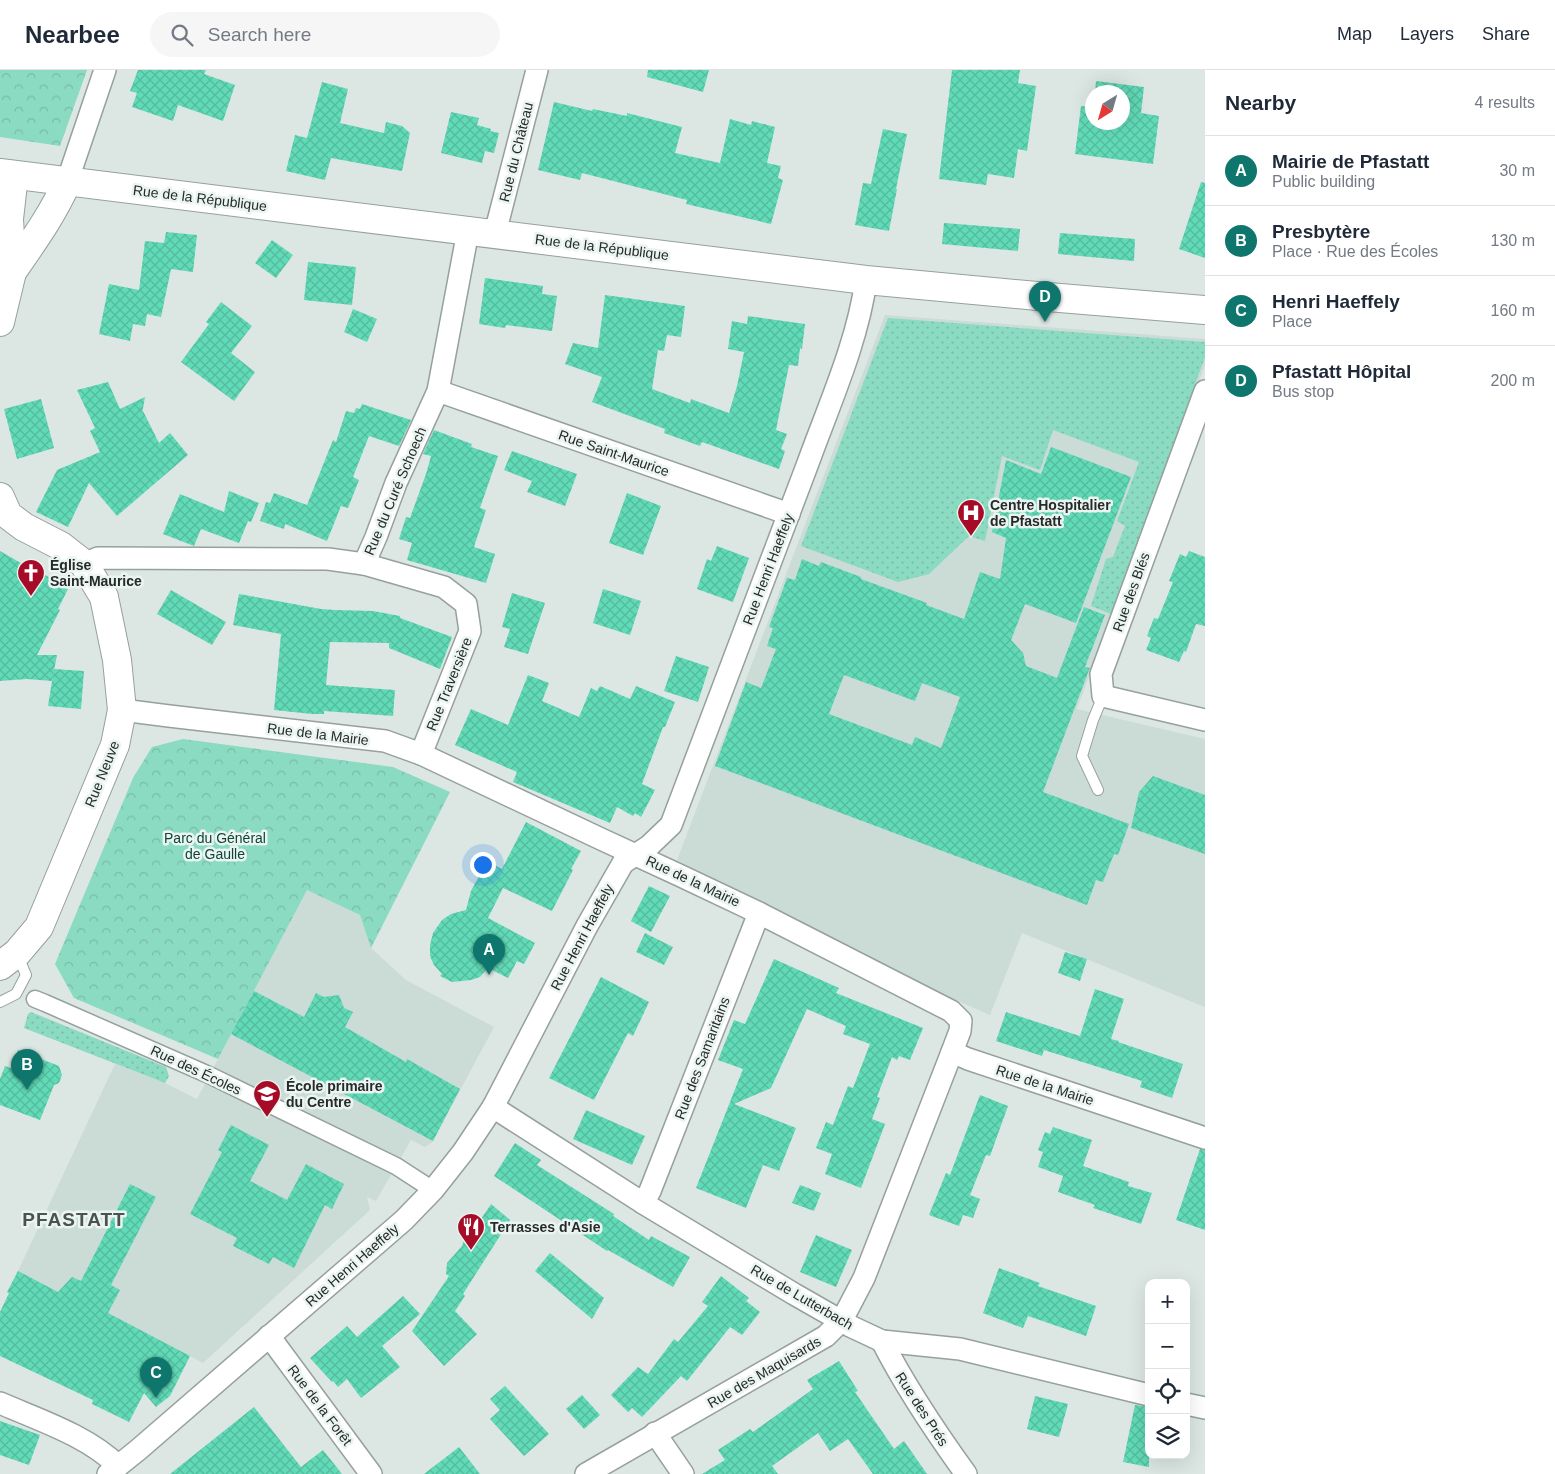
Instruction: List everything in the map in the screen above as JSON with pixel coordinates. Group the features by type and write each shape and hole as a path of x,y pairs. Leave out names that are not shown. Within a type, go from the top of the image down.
{"main road":[{"name":"Rue de la République","path":"7,174 866,280 1205,310"},
{"path":"0,322 12,272 7,174"},
{"path":"12,272 59,201 67,182"},
{"name":"Rue Neuve","path":"2,508 24,527 61,546 84,564 104,597 117,660 122,710 115,745 39,927 8,960"}],"street":[{"path":"67,182 105,70"},
{"name":"Rue du Château","path":"495,233 537,70"},
{"name":"Rue du Curé Schoech","path":"84,564 98,558 328,559 364,564 396,483 438,392 468,231"},
{"name":"Rue Henri Haeffely","path":"113,1470 404,1220 434,1190 463,1152 493,1107 587,926 623,863 649,846 671,825 854,338 864,302 866,280"},
{"name":"Rue des Blés","path":"1104,696 1101,674 1205,391"},
{"name":"Rue Saint-Maurice","path":"438,392 789,514"},
{"name":"Rue Traversière","path":"364,564 444,587 466,604 470,631 421,754"},
{"path":"1104,696 1205,720"},
{"name":"Rue de la Mairie","path":"122,710 385,741 421,754 601,840 636,854 759,912 951,1011 961,1022 960,1031 952,1052 1205,1138"},
{"name":"Rue des Samaritains","path":"643,1203 650,1191 759,912"},
{"name":"Rue des Écoles","path":"35,1000 45,1002 209,1075 396,1166 434,1190"},
{"name":"Rue des Maquisards","path":"586,1474 826,1336 842,1320 864,1278 952,1052"},
{"name":"Rue de Lutterbach","path":"493,1107 643,1203 794,1294 882,1341 960,1349 1145,1394"},
{"name":"Rue de la Forêt","path":"269,1336 371,1474"},
{"name":"Rue des Prés","path":"882,1341 899,1374 932,1428 966,1474"},
{"path":"0,1403 87,1442 106,1454 113,1470"},
{"path":"1190,1405 1205,1408"},
{"path":"655,1433 683,1474"}],"lane":[{"path":"1098,790 1082,756 1093,720 1104,696"},
{"path":"0,1002 16,994 26,975 8,960"}],"shaded area":[{"name":"Centre Hospitalier de Pfastatt","path":"885,315 1205,339 1205,365 1077,709 1205,739 1205,1007 1022,933 990,1015 944,995 677,860"},
{"name":"École primaire du Centre","path":"307,890 360,915 371,948 406,980 494,1027 434,1141 425,1147 411,1140 376,1201 367,1197 370,1210 203,1363 190,1356 178,1379 18,1271 115,1064 165,1083 197,1099"}],"green space":[{"path":"0,70 87,70 60,146 0,137"},
{"path":"888,318 1205,342 1205,357 1111,614 1091,606 1106,559 1113,557 1125,526 1117,521 1139,462 1053,430 1040,470 1002,456 985,541 969,536 929,574 898,582 801,546"},
{"name":"Parc du Général de Gaulle","path":"183,739 393,767 450,792 371,948 360,915 307,890 218,1059 74,998 55,964 133,778 152,747"},
{"path":"31,1012 166,1067 169,1076 165,1083 24,1028 28,1014"}],"building":[{"path":"138,70 206,70 204,74 235,85 223,121 178,105 173,121 132,107 137,93 130,91"},
{"path":"648,70 709,70 703,92 647,77"},
{"path":"952,70 1020,70 1018,83 1036,86 1027,151 1018,149 1014,178 988,174 986,185 939,179"},
{"path":"1096,81 1128,85 1096,85"},
{"path":"322,82 348,89 340,123 384,133 386,122 402,126 410,133 402,171 331,158 325,180 286,171 295,135 307,138"},
{"path":"1130,85 1144,87 1141,113 1159,116 1153,164 1075,154 1081,106 1085,106 1085,130 1130,130"},
{"path":"554,102 592,111 593,109 627,116 627,113 682,127 675,153 720,163 730,119 751,125 752,121 775,127 767,163 781,166 778,178 783,180 771,224 686,204 687,200 582,173 580,180 538,170"},
{"path":"451,112 479,118 477,125 499,133 494,153 485,151 482,163 441,153"},
{"path":"883,129 907,134 889,231 855,225 863,183 871,184"},
{"path":"1201,182 1205,183 1205,258 1179,249"},
{"path":"944,223 1020,229 1018,251 942,244"},
{"path":"166,232 197,235 193,272 171,269 161,317 147,314 145,326 133,324 130,341 99,334 109,284 139,290 145,241 164,243"},
{"path":"1060,233 1135,239 1134,261 1058,254"},
{"path":"272,240 293,255 276,278 255,263"},
{"path":"308,262 356,267 352,305 304,300"},
{"path":"485,278 543,286 542,294 557,296 552,331 506,325 505,328 479,324"},
{"path":"605,295 685,306 681,337 667,335 664,351 658,350 652,389 690,403 691,399 729,413 744,352 728,349 732,321 747,324 748,316 805,324 798,366 789,365 776,430 787,434 781,449 785,451 779,469 702,442 700,446 664,433 665,429 592,402 602,377 565,364 573,343 598,348"},
{"path":"221,302 252,326 231,353 255,372 234,401 181,362 209,324 206,322"},
{"path":"353,309 377,319 367,342 344,332"},
{"path":"108,382 120,409 145,397 142,414 143,411 159,443 170,433 188,455 117,516 89,483 68,527 36,512 57,470 100,452 90,431 95,428 77,390"},
{"path":"41,399 54,448 17,459 4,409"},
{"path":"362,404 411,420 399,446 369,436 353,477 359,480 348,508 341,506 327,541 285,524 284,529 260,521 266,502 270,503 274,493 307,505 333,440 336,442 346,411 354,413 356,408 360,409"},
{"path":"434,430 472,444 471,447 498,456 480,508 486,510 474,547 495,554 486,583 407,560 412,543 399,539 406,517 410,518 426,474 431,456 423,454"},
{"path":"1051,447 1131,477 1076,623 1025,604 1011,640 1023,653 1026,666 1057,678 1084,607 1105,615 1085,667 1090,668 1043,792 1129,824 1118,855 1114,854 1103,882 1096,880 1087,905 715,766 746,682 761,688 776,649 767,646 773,628 769,627 787,578 795,580 802,559 819,566 821,562 964,619 980,572 1000,579 1006,538 992,532 1006,460 1041,474","holes":["844,675 915,701 922,683 960,697 941,748 915,737 912,745 829,714"]},
{"path":"512,451 577,474 565,506 527,492 532,481 504,470"},
{"path":"229,491 259,503 251,522 248,521 239,543 201,529 194,546 163,534 180,494 224,512"},
{"path":"627,493 661,506 643,555 609,543"},
{"path":"717,546 749,558 733,602 697,589 707,559 711,561"},
{"name":"Église Saint-Maurice","path":"0,551 33,570 68,585 66,588 68,589 58,609 60,610 37,655 57,655 52,681 27,679 0,681"},
{"path":"1189,551 1205,557 1205,626 1196,624 1186,652 1184,651 1179,662 1146,650 1151,638 1147,636 1154,618 1158,619 1173,582 1169,581 1180,554 1186,557"},
{"path":"603,589 641,601 630,635 593,623"},
{"path":"171,590 226,622 212,645 157,614"},
{"path":"512,593 545,603 528,654 504,647 510,629 502,627"},
{"path":"239,594 321,609 373,611 400,616 400,618 452,637 440,669 389,648 389,643 330,642 326,685 395,690 393,716 324,711 324,714 312,714 274,710 281,634 233,625"},
{"path":"676,656 709,667 698,702 664,691"},
{"path":"54,669 84,671 81,709 48,706"},
{"path":"528,675 549,683 542,701 579,717 591,688 597,691 600,686 630,699 636,686 675,702 665,727 663,727 642,784 655,790 641,817 635,813 633,816 617,807 610,823 513,782 517,772 455,745 471,709 508,725"},
{"path":"1153,776 1205,795 1205,854 1131,828 1139,792"},
{"path":"526,822 581,851 552,911 503,888 488,918 535,943 524,964 517,961 508,978 488,968 480,977 471,980 452,982 440,976 442,974 434,965 430,956 433,933 442,920 451,914 466,910 471,891 487,861 502,869"},
{"path":"649,886 670,896 651,932 631,921"},
{"path":"645,933 673,947 664,965 636,952"},
{"path":"1065,952 1087,959 1080,981 1058,973"},
{"path":"774,959 839,988 836,993 923,1028 910,1060 899,1056 897,1060 892,1057 877,1097 880,1098 872,1119 885,1124 861,1188 825,1174 832,1154 816,1148 826,1122 833,1125 848,1086 853,1088 870,1044 843,1034 846,1026 807,1009 771,1088 734,1104 796,1128 779,1171 763,1165 746,1208 696,1188 743,1069 718,1060 734,1020 745,1024"},
{"path":"601,977 649,1002 633,1036 628,1033 594,1100 549,1078"},
{"path":"1095,989 1124,999 1111,1039 1183,1064 1172,1098 1140,1087 1142,1081 1044,1050 1042,1056 996,1041 1006,1012 1080,1036"},
{"path":"254,991 304,1017 316,993 324,997 339,995 344,1008 353,1012 345,1027 406,1062 407,1059 460,1089 433,1141 231,1034"},
{"path":"18,1050 59,1066 62,1075 59,1083 54,1085 40,1120 0,1105 0,1079 5,1066 11,1068"},
{"path":"980,1095 1008,1106 990,1156 986,1155 970,1195 980,1199 973,1218 963,1215 959,1226 929,1215 946,1173 950,1175"},
{"path":"586,1110 645,1136 632,1165 573,1139"},
{"path":"231,1125 269,1145 250,1181 287,1200 306,1164 344,1184 332,1209 325,1205 294,1268 273,1257 269,1264 233,1246 237,1238 190,1214 222,1152 218,1150"},
{"path":"1053,1127 1092,1140 1083,1166 1129,1182 1128,1186 1152,1193 1141,1224 1093,1208 1095,1205 1058,1192 1063,1176 1038,1167 1043,1152 1038,1150 1045,1132 1050,1134"},
{"path":"515,1143 541,1160 537,1165 614,1214 613,1216 649,1240 651,1236 690,1257 673,1287 607,1251 494,1176"},
{"path":"1200,1149 1205,1150 1205,1230 1176,1220"},
{"path":"130,1184 156,1197 111,1285 120,1290 108,1313 190,1356 170,1396 156,1407 144,1393 129,1422 92,1404 93,1400 0,1356 0,1312 9,1293 7,1292 18,1271 58,1292 72,1277 81,1281"},
{"path":"800,1185 821,1193 814,1211 792,1203"},
{"path":"491,1204 510,1220 463,1294 465,1296 455,1311 477,1334 444,1366 412,1331 449,1276 446,1274 447,1263 462,1246 468,1229 479,1222"},
{"path":"816,1235 852,1250 836,1287 800,1272"},
{"path":"550,1253 604,1298 592,1319 535,1271"},
{"path":"999,1268 1040,1283 1038,1286 1096,1306 1086,1336 1028,1316 1023,1328 983,1313"},
{"path":"721,1276 749,1298 746,1301 760,1312 742,1335 730,1327 687,1381 681,1376 642,1417 632,1408 628,1412 611,1395 638,1367 648,1374 674,1339 678,1342 708,1306 702,1302"},
{"path":"403,1296 420,1314 382,1346 400,1367 361,1398 347,1379 338,1387 310,1358 347,1326 357,1337"},
{"path":"839,1361 858,1391 855,1392 894,1449 904,1441 927,1474 873,1474 848,1439 830,1451 818,1433 772,1466 778,1474 702,1474 725,1460 718,1450 750,1429 753,1432 813,1389 807,1380"},
{"path":"505,1386 549,1434 524,1456 490,1419 500,1410 490,1399"},
{"path":"582,1395 600,1415 584,1429 566,1409"},
{"path":"1035,1396 1068,1404 1059,1437 1027,1429"},
{"path":"1135,1405 1145,1406 1145,1459 1149,1459 1149,1467 1123,1462"},
{"path":"254,1407 301,1467 323,1450 342,1474 170,1474"},
{"path":"0,1421 40,1435 29,1465 0,1455"},
{"path":"459,1447 480,1474 424,1474"}],"place":[{"name":"Pfastatt Hôpital","path":"1045,322"},
{"name":"Centre Hospitalier de Pfastatt","path":"971,537"},
{"name":"Église Saint-Maurice","path":"31,597"},
{"name":"Mairie de Pfastatt","path":"489,975"},
{"name":"Presbytère","path":"27,1090"},
{"name":"École primaire du Centre","path":"267,1118"},
{"name":"Terrasses d'Asie","path":"471,1251"},
{"name":"Henri Haeffely","path":"156,1398"}],"district":[{"name":"PFASTATT","path":"74,1219"}]}
